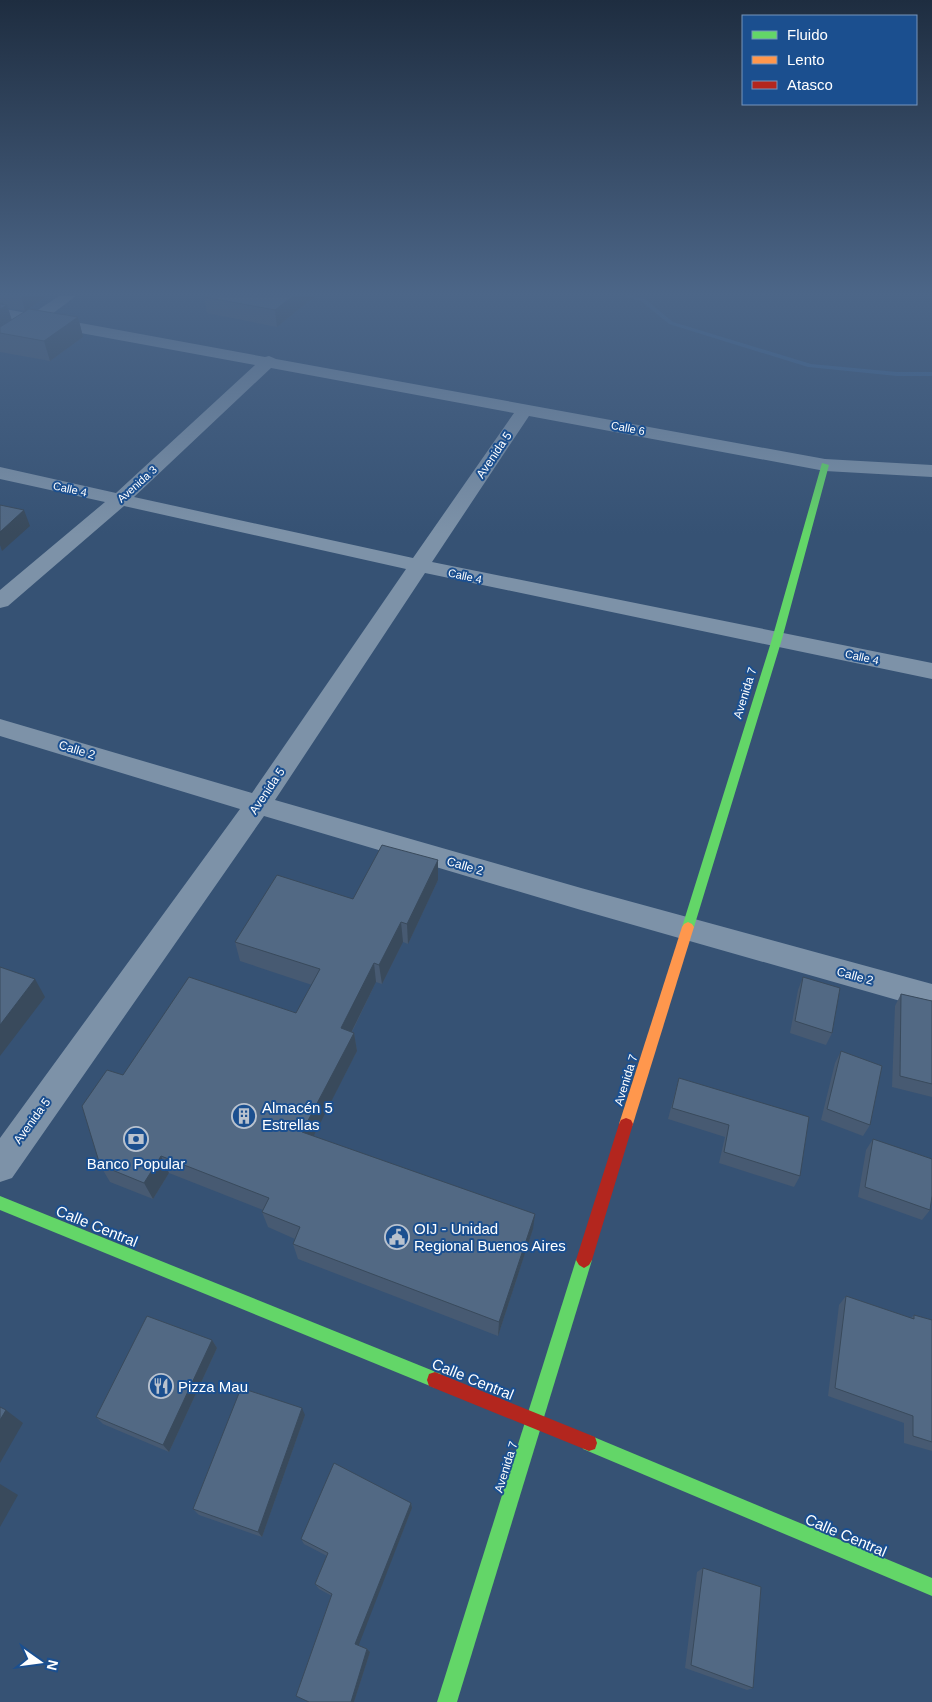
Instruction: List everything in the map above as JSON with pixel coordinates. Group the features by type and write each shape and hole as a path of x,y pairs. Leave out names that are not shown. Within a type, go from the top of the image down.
{"street":[{"name":"Avenida 3","path":"0,602 119,500 253,375"},
{"name":"Calle 6","path":"346,375 825,465 932,471"},
{"name":"Avenida 5","path":"0,1166 258,806 525,409"},
{"name":"Avenida 7","path":"447,1702 776,639 825,465"},
{"name":"Calle 4","path":"0,473 420,566 932,671"},
{"name":"Calle 2","path":"0,727 258,806 687,930 932,997"},
{"name":"Calle Central","path":"0,1203 535,1420 932,1587"}],"building":[{"path":"0,505 24,510 0,532"},
{"path":"382,845 438,860 407,924 401,922 379,965 374,963 341,1028 354,1033 302,1132 535,1214 499,1322 293,1244 300,1227 262,1212 269,1198 161,1156 144,1183 100,1165 82,1106 107,1070 123,1075 189,977 296,1013 320,969 235,942 277,875 353,899"},
{"path":"0,967 35,979 0,1025"},
{"path":"803,977 840,988 832,1033 795,1021"},
{"path":"901,994 932,1001 932,1084 900,1076"},
{"path":"841,1051 882,1066 870,1125 827,1109"},
{"path":"679,1078 809,1117 800,1176 724,1152 729,1125 672,1108"},
{"path":"873,1139 932,1159 930,1210 865,1187"},
{"path":"846,1296 914,1319 914,1315 932,1320 932,1442 913,1436 913,1416 835,1388"},
{"name":"Pizza Mau","path":"147,1316 212,1340 163,1445 96,1417"},
{"path":"241,1388 302,1408 258,1532 193,1509"},
{"path":"0,1407 6,1410 0,1420"},
{"path":"334,1463 411,1503 355,1644 367,1649 351,1702 309,1702 296,1696 332,1594 315,1584 328,1553 301,1539"},
{"path":"703,1568 761,1587 753,1688 691,1665"}],"traffic: fast":[{"path":"688,927 777,639 825,465"},
{"path":"0,1203 435,1380"},
{"path":"447,1702 584,1260"},
{"path":"589,1443 932,1587"}],"traffic: slow":[{"path":"626,1124 688,927"}],"traffic: jam":[{"path":"584,1260 626,1124"},
{"path":"435,1380 589,1443"}],"place":[{"name":"Almacén 5 Estrellas","path":"244,1116"},
{"name":"Banco Popular","path":"136,1139"},
{"name":"OIJ - Unidad Regional Buenos Aires","path":"397,1237"},
{"name":"Pizza Mau","path":"161,1386"}]}
